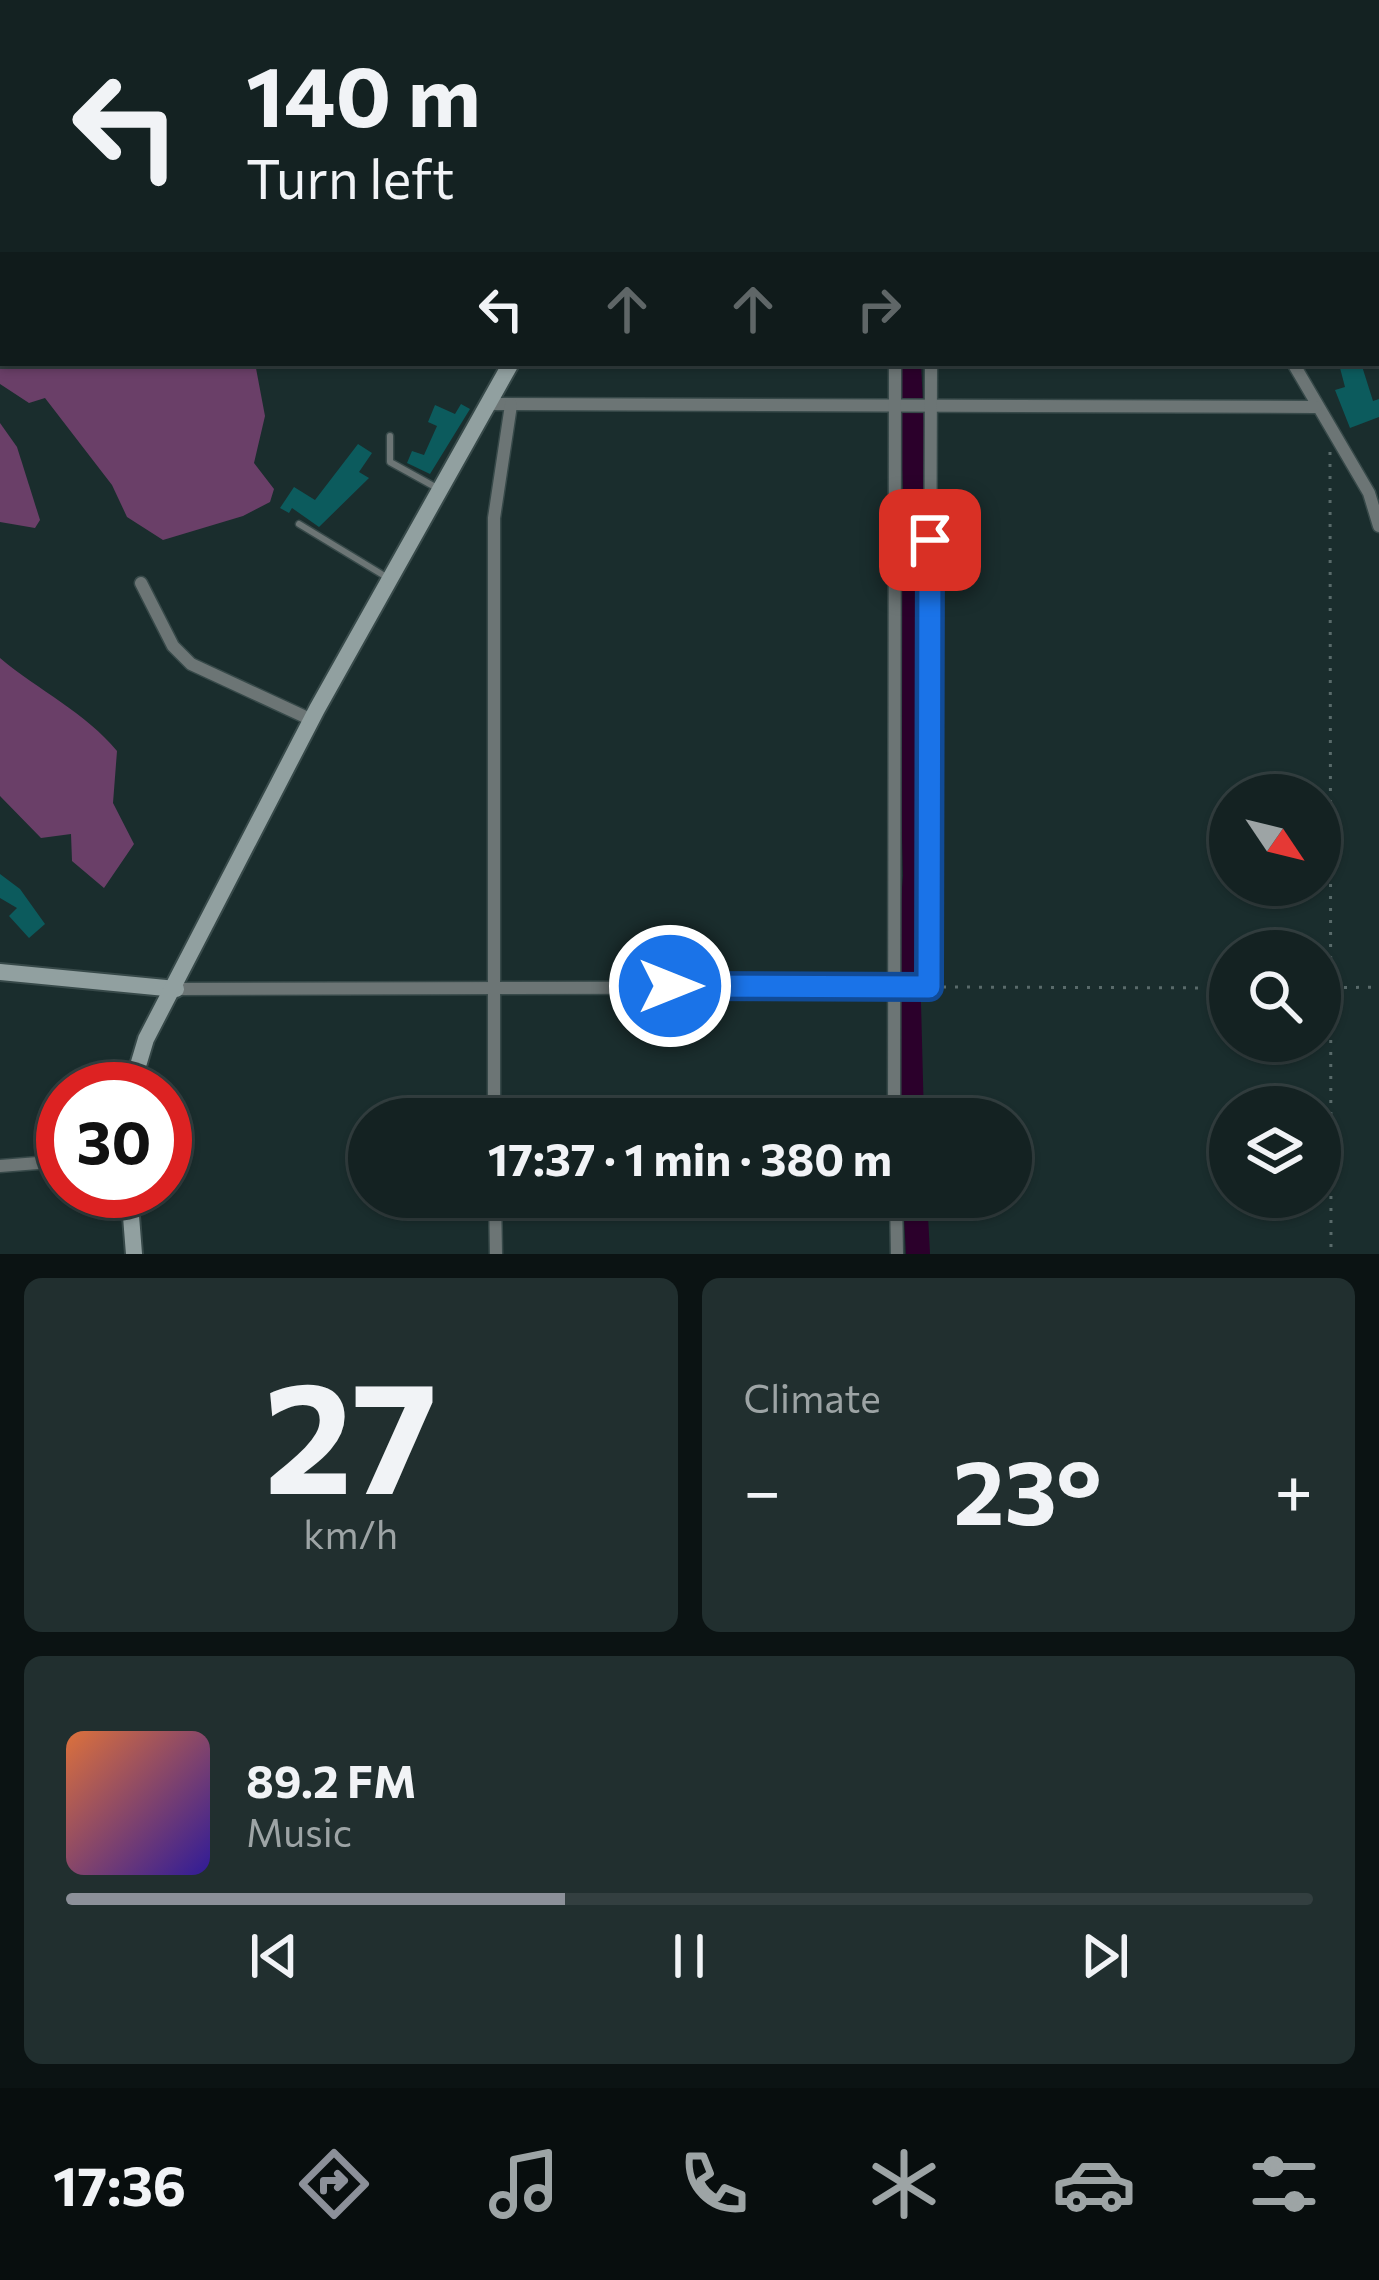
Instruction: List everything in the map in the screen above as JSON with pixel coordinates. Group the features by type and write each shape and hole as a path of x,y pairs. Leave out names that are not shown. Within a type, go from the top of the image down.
{"street":[{"path":"894,1098 895,366"},
{"path":"0,972 176,989 929,987 931,366"},
{"path":"1295,366 1370,494 1379,526"},
{"path":"494,1098 494,518 505,367"},
{"path":"502,405 1316,407"},
{"path":"139,1062 146,1039 176,989 312,719 443,491 502,405"},
{"path":"141,583 173,646 191,664 312,719"},
{"path":"0,1166 36,1163"},
{"path":"131,1218 134,1254"},
{"path":"496,1218 496,1254"},
{"path":"896,1218 897,1254"},
{"path":"132,1232 143,1254"}],"lane":[{"path":"390,436 390,461 443,491"},
{"path":"299,524 391,580"}],"path":[{"path":"1332,930 1333,438"},
{"path":"929,987 1209,988"},
{"path":"1341,988 1379,987"},
{"path":"1331,1254 1332,1062"}],"shaded area":[{"path":"0,366 256,366 265,416 254,463 274,489 270,502 243,516 163,540 127,517 112,485 45,398 29,403 0,384"},
{"path":"0,423 17,447 40,520 35,528 0,522"},
{"path":"0,658 76,713 117,751 113,803 134,844 104,888 72,861 71,834 41,838 0,796"}],"building":[{"path":"1362,366 1373,401 1379,399 1379,417 1350,428 1335,390 1345,387 1340,368"},
{"path":"461,404 470,409 430,474 407,463 412,451 424,455 437,426 428,422 435,405 455,414"},
{"path":"358,444 372,453 359,472 369,478 319,527 292,508 289,513 280,508 294,487 315,500"},
{"path":"0,874 20,889 45,924 29,938 9,916 17,908 0,898"}],"waterway":[{"path":"909,366 915,489 910,686 915,876 908,964 911,1098"},
{"path":"916,1218 918,1254"}],"route":[{"path":"670,986 929,987 930,540"}]}
